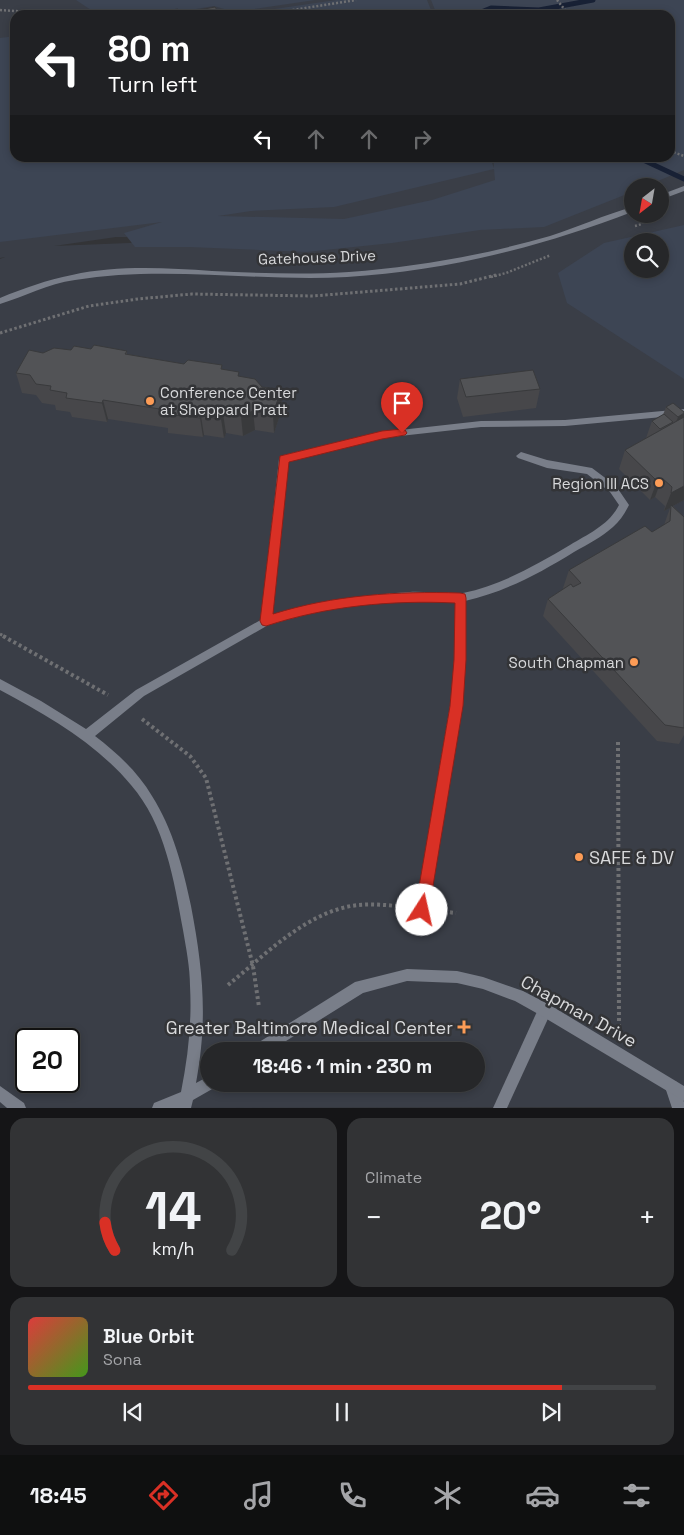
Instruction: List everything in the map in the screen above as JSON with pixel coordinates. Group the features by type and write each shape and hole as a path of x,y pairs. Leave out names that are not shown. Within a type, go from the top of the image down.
{"street":[{"path":"669,194 684,188"},
{"name":"Gatehouse Drive","path":"0,301 50,281 95,273 140,271 306,276 376,272 448,262 503,252 551,239 624,212"},
{"path":"266,621 284,459 382,435 481,424 565,423 684,412"},
{"path":"86,736 140,693 266,621 294,612 337,604 414,596 460,598 515,581 602,531 619,516 624,505 613,489 589,471 547,464 521,456"},
{"path":"422,910 456,706 460,660 460,598"},
{"path":"0,684 57,716 86,736 122,767 149,802 164,830 175,861 184,899 197,990 193,1047 186,1102"},
{"name":"Chapman Drive","path":"272,1042 360,987 407,975 457,976 518,996 545,1010 678,1091"},
{"path":"500,1108 545,1010"},
{"path":"159,1108 186,1102 200,1090"},
{"path":"678,1091 680,1108"},
{"path":"0,1093 19,1108"}],"path":[{"path":"293,10 356,0"},
{"path":"557,0 565,10"},
{"path":"0,634 112,698"},
{"path":"142,719 190,756 206,778 253,966 259,1007"},
{"path":"618,742 619,1025"},
{"path":"228,986 294,932 320,917 344,907 358,905 394,906"}],"shaded area":[{"path":"0,0 684,0 684,1107 0,1108 0,259 5,257 0,258","holes":["116,237 158,237 204,240 54,246"]},
{"path":"76,0 315,0 248,10 227,10 214,6 190,10 91,10"},
{"path":"336,0 427,0 431,10 268,10"},
{"path":"431,0 684,0 684,170 665,178 624,178 624,195 544,227 480,230 392,243 306,252 189,247 135,247 124,233 162,222 0,242 0,38 10,37 10,162 492,162 494,168 494,162 675,162 675,10 435,10","holes":["494,169 495,180 432,200 344,219 218,216 251,211 334,207"]},
{"path":"684,225 684,379 567,303 558,273 604,243 624,238 624,278 669,278 669,233 648,233"}],"building":[{"path":"215,7 217,10 199,10"},
{"path":"94,345 127,351 125,354 184,364 188,360 222,365 221,369 239,372 238,376 255,379 262,387 281,390 273,414 253,411 241,416 223,414 221,419 201,416 200,418 165,414 166,410 103,400 102,403 66,398 67,393 50,390 51,386 36,384 30,375 16,373 29,350 43,353 54,348 71,350 74,346 91,349"},
{"path":"533,370 540,389 466,397 460,379"},
{"path":"673,403 684,412 678,417 666,407"},
{"path":"664,414 673,422 660,429 652,421"},
{"path":"684,417 684,486 671,493 672,487 662,478 657,481 625,450"},
{"name":"South Chapman","path":"671,505 684,517 684,728 665,725 548,599 571,584 573,587 581,583 569,570 645,526 652,532 670,521"}],"waterway":[{"path":"539,10 593,0"},
{"path":"486,10 491,8 539,10"},
{"path":"648,162 684,179"}],"place":[{"name":"Conference Center at Sheppard Pratt","path":"150,401"},
{"name":"Region III ACS","path":"659,483"},
{"name":"South Chapman","path":"634,662"},
{"name":"SAFE & DV","path":"579,857"},
{"name":"Greater Baltimore Medical Center","path":"464,1027"}],"route":[{"path":"402,433 382,435 284,459 266,621 294,612 337,604 414,596 460,598 460,660 456,706 422,910"}]}
